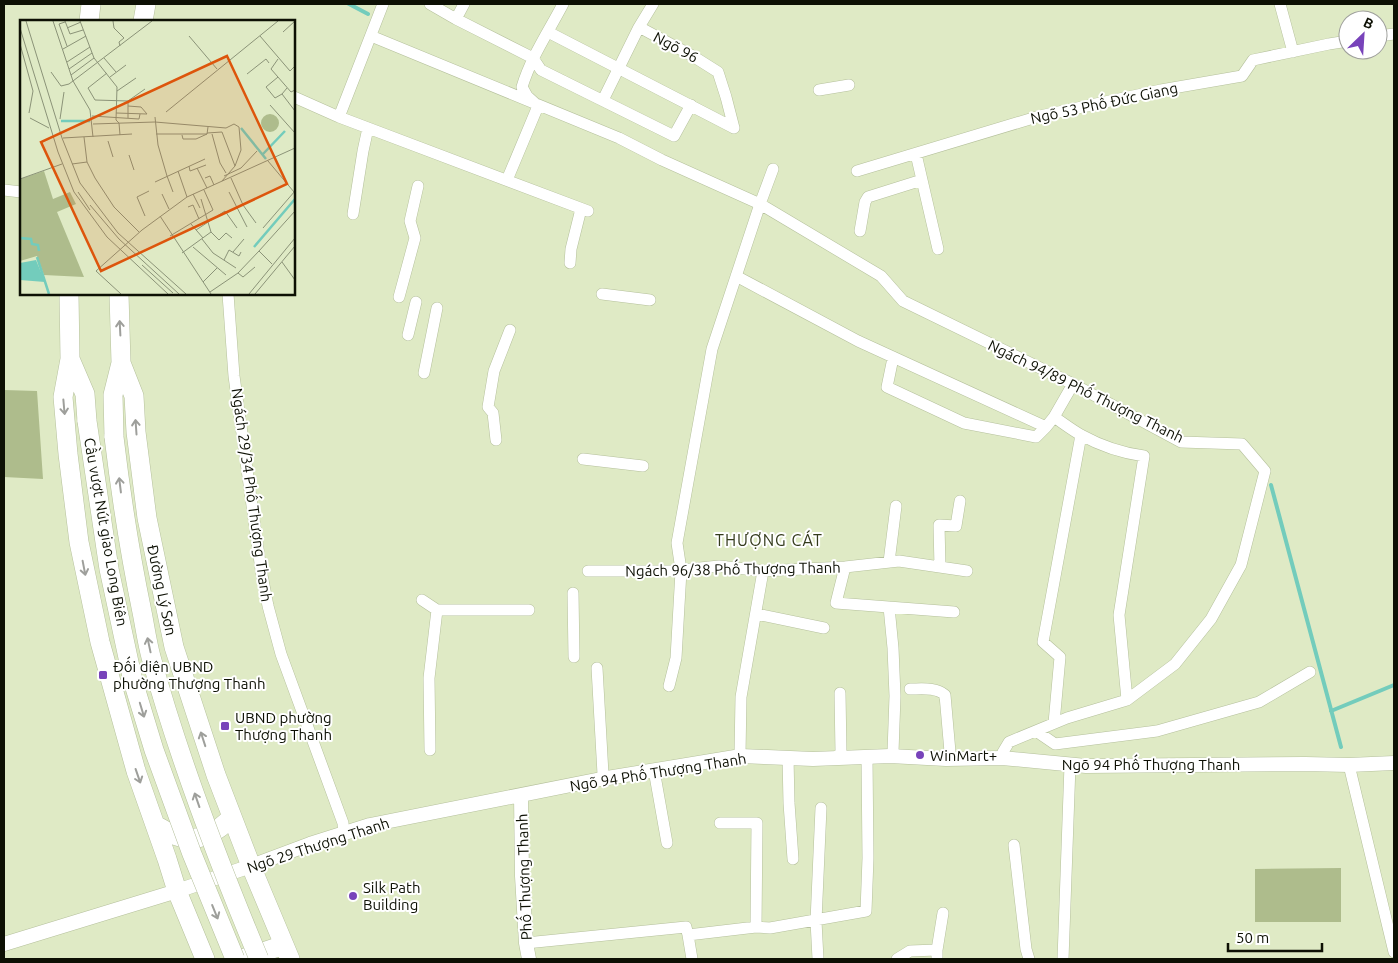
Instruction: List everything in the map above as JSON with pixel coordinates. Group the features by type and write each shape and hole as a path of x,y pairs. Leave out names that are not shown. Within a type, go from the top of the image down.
{"highway":[{"path":"89,20 91,4"},
{"path":"143,20 146,4"},
{"path":"69,295 70,359 63,397 79,542 100,642 136,771 176,891 205,959"},
{"name":"Đường Lý Sơn","path":"119,295 121,362 134,396 136,432 147,518 174,647 216,776 287,952"},
{"name":"Cầu vượt Nút giao Long Biên","path":"70,359 85,394 87,421 109,569 133,682 154,750 192,854 235,959"},
{"name":"Cầu vượt Nút giao Long Biên","path":"121,362 113,395 114,437 123,509 151,656 203,819 230,891 259,959"},
{"path":"155,825 178,837 196,839 216,831 232,817"},
{"path":"242,959 287,952"}],"street":[{"path":"339,117 383,4"},
{"path":"430,4 533,58 541,70 674,136 691,105 548,32"},
{"path":"456,19 464,4"},
{"path":"506,180 538,106 527,96 522,87 533,58 563,4"},
{"path":"603,100 652,4"},
{"path":"1280,4 1293,52"},
{"name":"Ngõ 96","path":"639,28 713,67 718,72 734,128 691,105"},
{"name":"Ngách 94/89 Phố Thượng Thanh","path":"371,36 619,138 662,160 760,204 881,276 903,301 1073,384 1181,442 1242,444 1265,471 1241,565 1211,619 1174,664 1127,700 1067,718 1009,742 1002,758"},
{"name":"Ngõ 53 Phố Đức Giang","path":"857,172 1040,116 1161,90 1242,76 1253,60 1338,43"},
{"path":"819,90 849,85"},
{"path":"295,97 339,117 584,210 571,249 570,264"},
{"path":"353,214 368,128"},
{"path":"916,154 938,249"},
{"path":"669,686 676,658 681,571 677,543 712,349 773,169"},
{"path":"860,231 865,202 868,197 922,180"},
{"path":"399,297 415,238 410,221 418,186"},
{"path":"4,190 20,192"},
{"path":"736,276 858,341 1046,427"},
{"path":"602,294 650,300"},
{"name":"Ngách 29/34 Phố Thượng Thanh","path":"228,295 234,376 260,570 281,654 343,823 344,834"},
{"path":"408,335 416,302"},
{"path":"424,373 437,308"},
{"path":"496,440 494,413 488,407 494,371 510,330"},
{"path":"893,358 887,387 964,423 1036,437 1054,417 1073,384"},
{"path":"1054,417 1081,435 1122,452 1144,456 1119,616 1127,700"},
{"path":"1054,723 1060,657 1043,642 1081,435"},
{"path":"583,458 643,466"},
{"path":"940,567 939,525 956,526 960,501"},
{"path":"889,562 896,506"},
{"name":"Ngách 96/38 Phố Thượng Thanh","path":"588,571 681,571 719,566 763,571 900,561 967,571"},
{"path":"845,566 836,603 954,612"},
{"path":"741,756 741,697 763,571"},
{"path":"573,593 574,657"},
{"path":"422,600 437,610 529,610"},
{"path":"889,607 895,696 893,752 890,756"},
{"path":"430,750 430,678 437,610"},
{"path":"756,614 824,628"},
{"path":"597,668 603,774 601,779"},
{"path":"1036,731 1054,744 1157,731 1259,702 1310,672"},
{"path":"910,689 932,690 945,695 950,752 946,759"},
{"path":"835,758 841,752 840,693"},
{"name":"Ngõ 94 Phố Thượng Thanh","path":"521,795 601,779 741,756 1002,758 1086,766 1349,765 1394,763"},
{"path":"788,757 793,859"},
{"path":"688,935 756,927 770,928 866,911 868,858 867,758"},
{"path":"1063,959 1070,765"},
{"path":"1349,765 1394,952"},
{"path":"654,770 667,843"},
{"name":"Ngõ 29 Thượng Thanh","path":"4,944 176,891 370,825 521,795"},
{"name":"Phố Thượng Thanh","path":"521,795 522,876 526,943 529,959"},
{"path":"818,959 816,921 821,808"},
{"path":"720,823 757,823 756,927"},
{"path":"1014,845 1026,949 1029,959"},
{"path":"897,959 910,951 937,955 943,913"},
{"path":"526,943 686,927 692,959"}],"green space":[{"path":"4,390 37,391 43,479 4,477"},
{"path":"1341,868 1341,922 1255,922 1255,869"}],"waterway":[{"path":"349,4 368,14"},
{"path":"1271,485 1341,747"},
{"path":"1331,711 1394,685"}],"place":[{"name":"Đối diện UBND phường Thượng Thanh","path":"103,675"},
{"name":"UBND phường Thượng Thanh","path":"225,726"},
{"name":"WinMart+","path":"920,755"},
{"name":"Silk Path Building","path":"353,896"}],"district":[{"name":"THƯỢNG CÁT","path":"769,540"}]}
